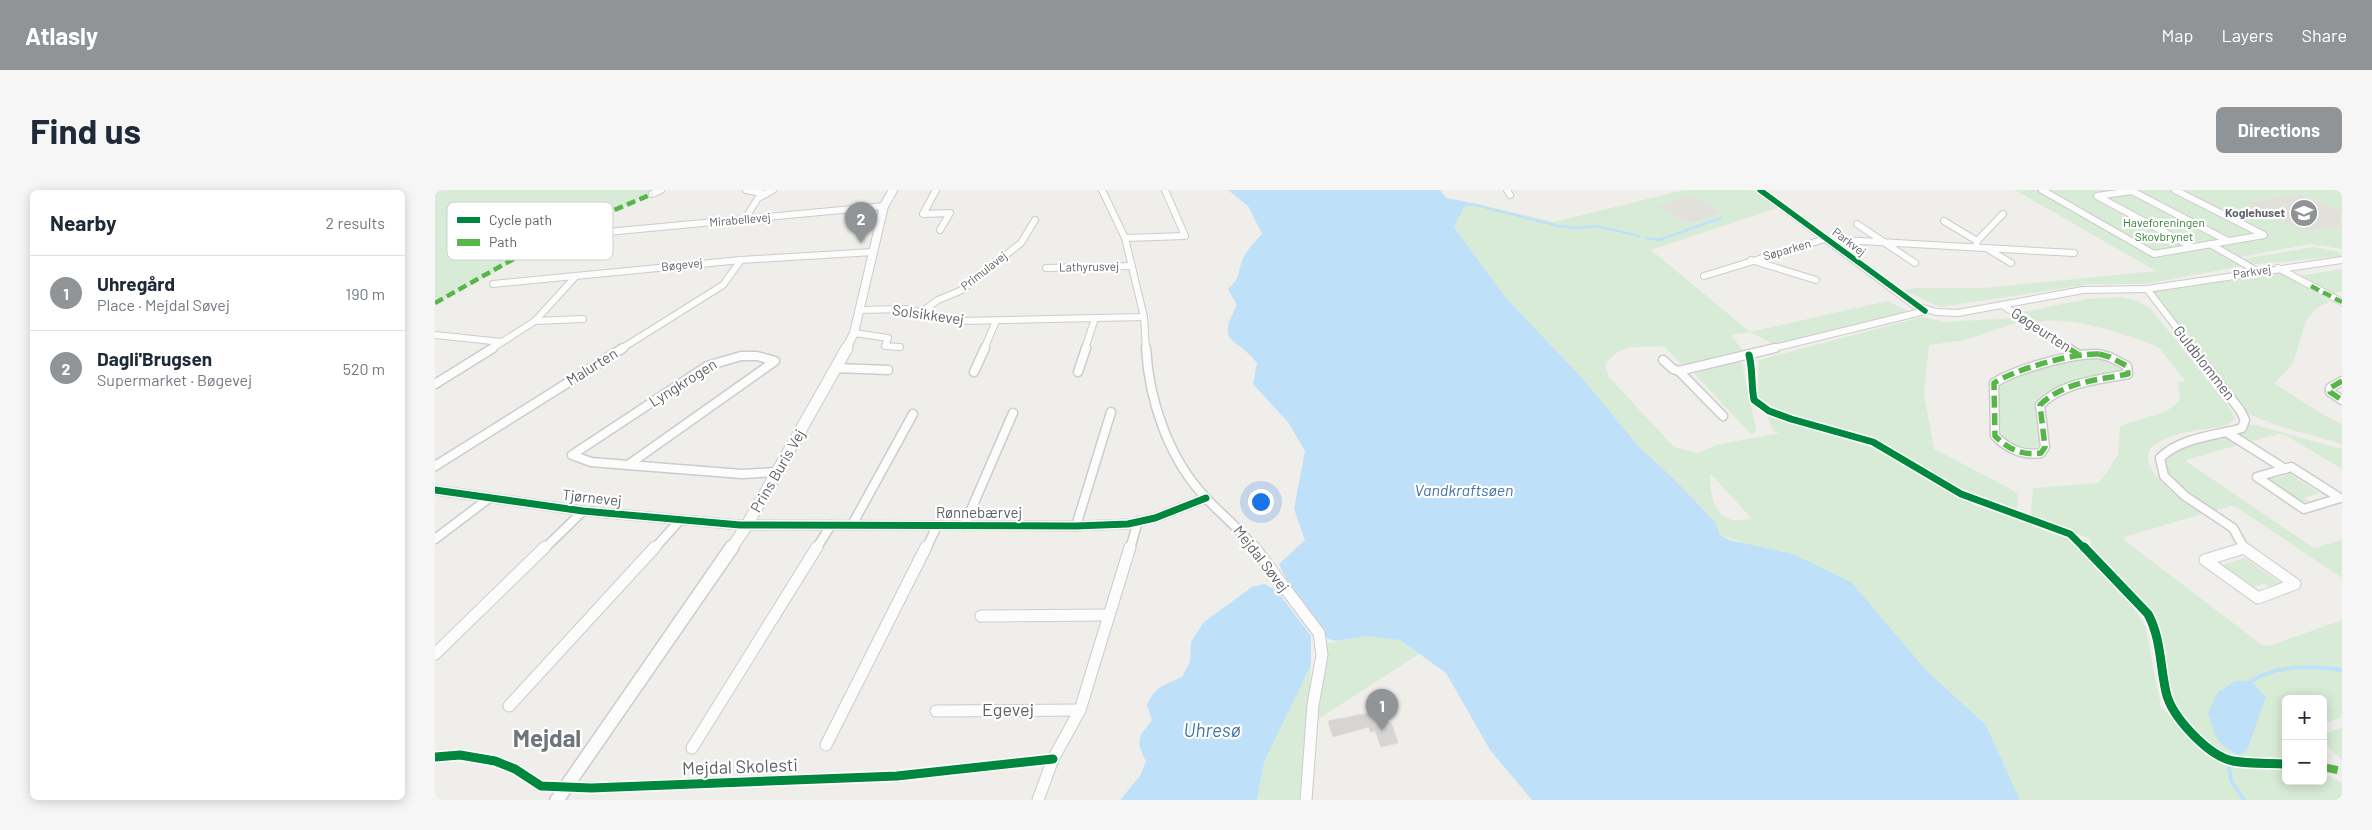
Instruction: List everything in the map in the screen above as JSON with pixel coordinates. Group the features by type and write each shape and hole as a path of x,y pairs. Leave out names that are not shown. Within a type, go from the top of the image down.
{"street":[{"path":"652,194 661,190"},
{"path":"746,190 766,194"},
{"path":"745,219 758,198 773,190"},
{"name":"Prins Buris Vej","path":"557,800 747,525 837,368 854,333 884,206 893,190"},
{"path":"936,190 923,214 950,213 940,230"},
{"name":"Mejdal Søvej","path":"1102,190 1125,238 1144,317 1147,363 1165,432 1178,461 1206,498 1241,530 1319,633 1322,644 1313,705 1306,800"},
{"path":"1125,238 1185,236 1165,190"},
{"name":"Parkvej","path":"1760,190 1925,311"},
{"path":"2042,190 2155,254 2264,235 2175,190"},
{"path":"2192,247 2097,196 2132,191 2228,241"},
{"name":"Mirabellevej","path":"613,231 884,206"},
{"path":"1977,244 2003,214"},
{"name":"Primulavej","path":"923,311 938,300 962,290 1021,243 1035,220"},
{"name":"Søparken","path":"1944,221 1977,244 1988,248 2011,263"},
{"path":"1857,224 1915,263"},
{"name":"Søparken","path":"1704,276 1751,260 1825,239 1977,244"},
{"path":"2210,244 2257,271"},
{"name":"Søparken","path":"1988,248 2074,253"},
{"name":"Bøgevej","path":"493,284 741,260 873,252"},
{"name":"Malurten","path":"435,466 723,285 741,260"},
{"name":"Søparken","path":"1751,260 1816,280"},
{"name":"Parkvej","path":"1679,371 1925,311 1958,313 2083,290 2147,288 2342,260"},
{"name":"Lathyrusvej","path":"1046,268 1132,266"},
{"path":"2278,268 2342,302"},
{"path":"435,384 535,321 575,276"},
{"name":"Guldblommen","path":"2147,288 2241,410 2245,420 2242,428 2180,444 2165,451 2160,458 2164,476 2185,496 2233,528 2244,548 2295,584 2258,598 2205,560 2244,548"},
{"name":"Gøgeurten","path":"2002,305 2079,355 2093,353 2117,358 2127,366 2127,374 2057,391 2045,398 2040,405 2045,447 2041,453 2031,455 2015,451 2003,444 1995,436 1994,383 2008,374 2079,355"},
{"name":"Solsikkevej","path":"859,310 890,308 923,311 960,320 996,321 1144,317"},
{"path":"1078,372 1095,318"},
{"path":"535,321 583,319"},
{"path":"974,372 996,321"},
{"path":"854,333 888,338 885,346 900,347"},
{"path":"435,335 502,342"},
{"name":"Lyngkrogen","path":"628,465 775,361 749,354 721,359 707,366 572,455 591,462 628,465 742,474 777,472"},
{"path":"1663,360 1673,369 1679,371 1723,416"},
{"path":"837,368 888,370"},
{"path":"2342,381 2330,388 2330,392 2342,400"},
{"path":"1076,526 1111,412"},
{"name":"Rønnebærvej","path":"965,526 1013,413"},
{"path":"852,525 913,414"},
{"path":"2228,433 2285,469"},
{"path":"2291,467 2339,498 2304,509 2257,477 2285,469 2291,467"},
{"name":"Tjørnevej","path":"435,490 583,511 747,525"},
{"name":"Rønnebærvej","path":"747,525 1076,526 1138,521 1181,509 1206,498"},
{"path":"435,539 489,499"},
{"name":"Tjørnevej","path":"435,654 583,511"},
{"path":"509,706 680,520"},
{"path":"1038,800 1053,759 1080,710 1138,521"},
{"path":"692,748 831,525"},
{"name":"Rønnebærvej","path":"826,745 937,526"},
{"path":"981,616 1109,615"},
{"name":"Egevej","path":"936,710 1080,710"}],"shaded area":[{"name":"Koglehuset","path":"2300,194 2341,211 2342,227 2304,232 2245,203"},
{"path":"1690,195 1724,212 1690,224 1656,207"}],"green space":[{"path":"435,190 663,190 613,212 613,202 447,202 447,260 518,260 435,304"},
{"path":"1684,190 1753,190 1777,208 1651,250 1750,332 1731,335 1744,352 1685,368 1664,346 1631,347 1617,352 1605,366 1609,377 1674,447 1698,453 1716,445 1780,433 1773,431 1768,418 1769,407 1758,400 1759,360 1922,317 1944,322 2012,318 2018,322 1965,340 1929,345 1924,394 1934,449 2018,493 2017,510 1966,491 1881,441 1814,423 1805,426 1878,448 1974,505 2065,535 2134,608 2145,626 2161,707 2220,764 2282,768 2282,785 2327,785 2327,775 2342,783 2342,800 2020,800 1986,725 1926,670 1739,541 1720,535 1715,523 1672,477 1638,446 1585,381 1506,298 1454,227 1467,202 1554,222","holes":["1690,195 1723,212 1690,224 1657,207","1710,473 1751,518 1730,520 1723,516 1714,502"]},
{"name":"Haveforeningen Skovbrynet","path":"2015,190 2342,190 2342,215 2340,211 2300,194 2246,203 2304,232 2342,227 2342,249 2310,244 2229,259 2242,266 2145,284 2092,284 1940,307 1903,290 1915,288 1983,288 2156,271"},
{"path":"2314,247 2340,252 2342,256 2259,264 2252,264 2244,259"},
{"path":"2342,269 2342,291 2333,294 2299,276"},
{"path":"2278,272 2309,287 2308,289 2330,302 2319,307 2311,314 2306,322 2294,361 2275,384 2342,424 2342,444 2276,425 2246,413 2155,293 2155,291"},
{"path":"2121,297 2138,301 2151,309 2232,411 2234,420 2227,425 2172,436 2156,444 2149,452 2149,462 2154,473 2173,493 2202,514 2124,537 2124,540 2262,645 2269,646 2342,620 2342,717 2327,723 2327,695 2282,695 2282,763 2232,759 2215,753 2205,745 2187,726 2174,703 2167,681 2159,632 2148,609 2090,551 2091,539 2031,515 2033,488 2098,483 2118,454 2120,427 2174,406 2180,400 2178,382 2185,381 2159,348 2152,344 2110,330 2081,323 2066,321 2036,322 2023,312 2087,299"},
{"path":"1887,301 1908,311 1784,343 1771,343 1750,332"},
{"path":"2095,354 2120,365 2121,369 2105,376 2058,387 2040,397 2036,403 2035,410 2039,438 2039,444 2036,449 2019,449 2002,438 1997,389 2002,382 2012,376 2041,366"},
{"path":"1738,360 1742,364 1756,429 1752,435 1691,370"},
{"path":"2248,425 2255,425 2342,449 2342,469 2285,435 2280,434 2247,442 2238,433"},
{"path":"2223,436 2241,444 2186,460 2187,462 2314,548 2342,540 2342,578 2236,507 2231,506 2213,511 2175,483 2166,468 2165,459 2177,447"},
{"path":"2284,472 2295,473 2291,475 2319,493 2304,498 2309,501 2298,501 2267,482 2266,478 2271,476 2275,479 2287,475"},
{"path":"2245,558 2280,583 2269,587 2264,583 2254,587 2217,567"},
{"path":"1367,636 1400,640 1419,654 1315,721 1318,692 1328,643"},
{"path":"1311,665 1307,760 1301,800 1257,800 1264,760"},
{"path":"2342,728 2342,760 2327,746 2327,732"}],"water":[{"name":"Vandkraftsøen","path":"1228,190 1440,190 1446,198 1467,202 1454,227 1506,298 1585,381 1638,446 1672,477 1716,523 1720,535 1729,540 1793,554 1851,582 1926,670 1986,725 2020,800 1532,800 1490,750 1446,673 1400,640 1367,636 1336,641 1328,639 1290,586 1279,564 1305,540 1294,509 1305,451 1288,422 1253,384 1257,363 1228,334 1228,327 1237,305 1228,289 1239,274 1246,253 1262,234 1248,206"},
{"name":"Uhresø","path":"1264,584 1277,591 1311,636 1311,665 1264,762 1257,800 1120,800 1140,776 1146,761 1139,743 1141,735 1152,720 1147,705 1153,694 1161,687 1182,677 1190,662 1191,642 1204,622 1252,587"},
{"path":"2236,681 2251,681 2266,697 2247,751 2239,755 2225,747 2217,738 2208,713 2218,692"}],"building":[{"path":"1368,713 1373,715 1374,713 1388,719 1387,721 1392,724 1398,743 1381,747 1375,731 1370,732 1369,727 1333,737 1328,721"}],"waterway":[{"path":"1466,205 1472,204 1558,226 1577,228 1596,226 1639,236"},
{"path":"1646,238 1659,240 1721,218"},
{"path":"2251,681 2262,675 2284,669 2307,667 2342,670"},
{"path":"2229,768 2231,780 2244,800"}],"marked path":[{"path":"613,211 652,194"},
{"path":"435,303 512,260"},
{"path":"2311,286 2342,302"},
{"path":"2028,322 2079,355 2099,354 2116,359 2127,366 2128,374 2080,384 2057,392 2047,398 2040,405 2045,447 2041,453 2021,453 2005,445 1995,436 1994,383 2008,374 2079,355"},
{"path":"2342,381 2330,388 2330,392 2342,400"},
{"path":"2327,768 2342,771"}],"cycle path":[{"path":"1760,190 1925,311"},
{"path":"1749,355 1753,370 1751,384 1754,400 1769,411 1873,442 1961,494 2070,534 2132,595 2148,614 2155,627 2166,694 2173,709 2193,735 2221,757 2233,761 2282,764"},
{"path":"435,490 583,511 740,525 1076,526 1128,524 1155,518 1206,498"},
{"name":"Mejdal Skolesti","path":"435,757 460,755 495,761 515,769 541,786 591,788 897,776 1053,759"}],"place":[{"name":"Koglehuset","path":"2304,213"},
{"name":"Dagli'Brugsen","path":"861,243"},
{"name":"Uhregård","path":"1382,730"}],"district":[{"name":"Mejdal","path":"547,739"}]}
